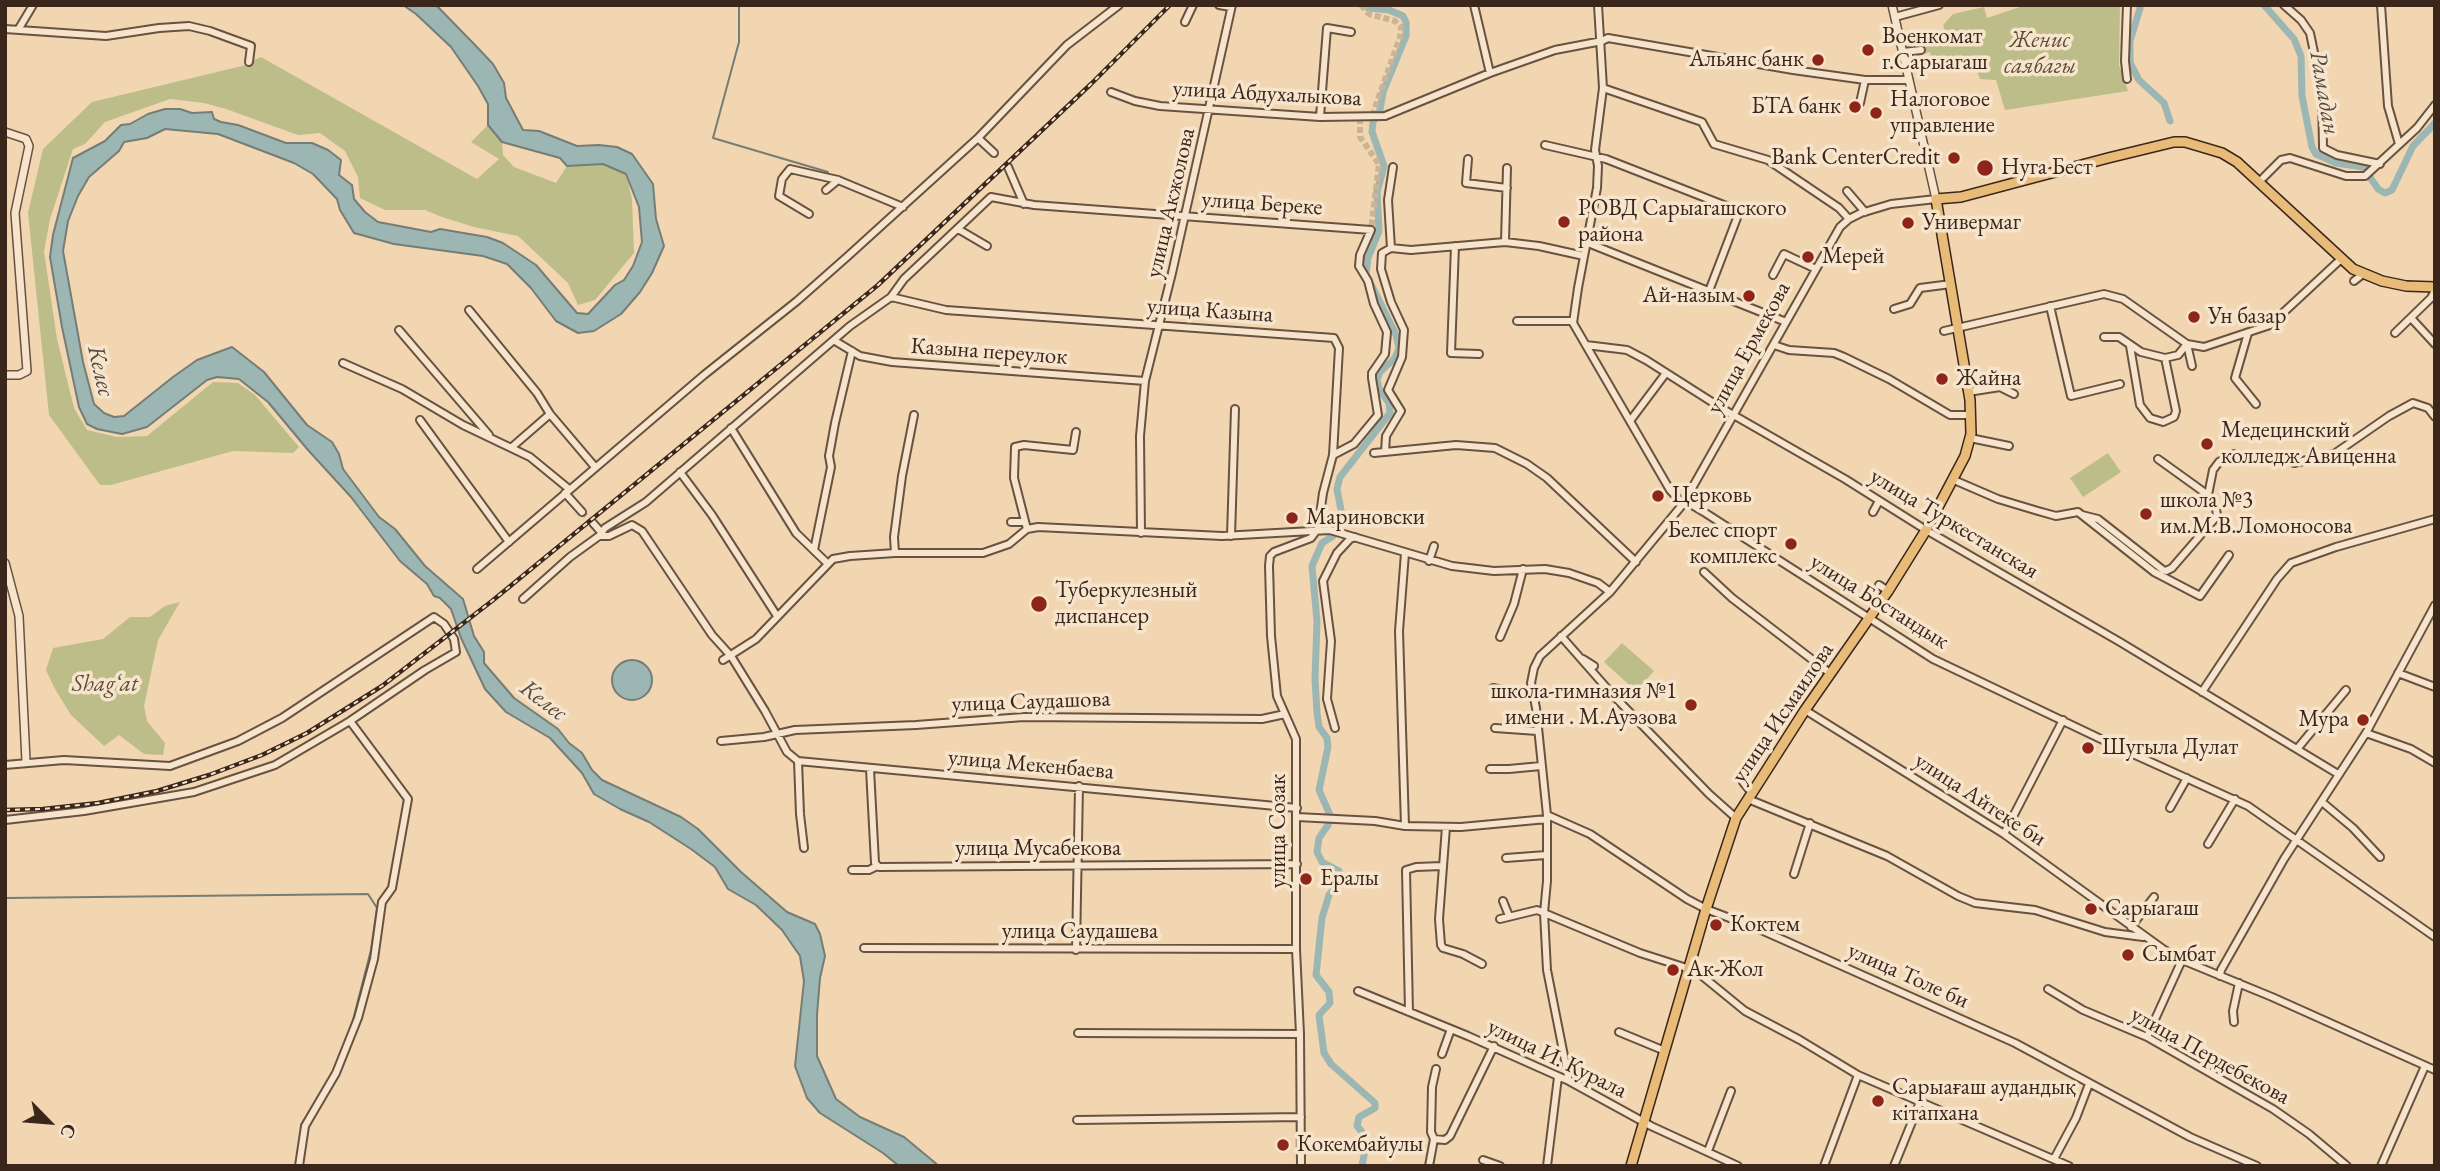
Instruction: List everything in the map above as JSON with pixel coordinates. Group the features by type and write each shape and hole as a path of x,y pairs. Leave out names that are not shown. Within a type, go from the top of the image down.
{"main road":[{"name":"улица Ермекова","path":"1936,199 1961,197 2165,144 2185,142 2206,147 2237,162 2341,259 2362,274 2406,286 2435,289"},
{"name":"улица Исмаилова","path":"1631,1166 1706,909 1736,818 1805,710 1870,620 1926,530 1965,456 1970,438 1971,415 1936,199"}],"street":[{"path":"18,30 33,5"},
{"path":"477,569 704,374 797,301 978,138 1067,46 1119,5"},
{"path":"1185,22 1193,5"},
{"path":"1219,5 1231,6"},
{"path":"1474,5 1490,73"},
{"path":"1598,5 1603,88 1595,150 1597,188 1573,321 1663,480 1683,503"},
{"path":"1892,5 1936,199"},
{"path":"1895,17 1939,5"},
{"path":"2127,5 2127,79"},
{"path":"2284,5 2301,20 2309,33 2322,91 2322,148 2337,155 2380,164"},
{"path":"2381,5 2388,106 2399,144"},
{"name":"улица Акжолова","path":"1141,533 1140,436 1144,381 1160,324 1210,109 1231,6"},
{"path":"5,29 106,36 159,27 189,26 251,46 249,62"},
{"path":"1321,117 1327,29 1351,32"},
{"name":"улица Абдухалыкова","path":"1111,92 1146,104 1321,117 1385,116 1555,50 1608,38 1793,70 1866,80 1909,80"},
{"path":"1903,52 1920,50"},
{"path":"1860,103 1866,80"},
{"path":"1603,88 1694,117 1706,126 1714,144 1768,160 1839,208 1849,219"},
{"path":"2259,182 2267,168 2290,158 2346,176 2365,176 2417,128 2435,106"},
{"path":"5,132 26,139 29,146 15,213 27,371 5,374"},
{"path":"978,138 995,153"},
{"path":"1545,145 1597,157 1633,169 1734,209 1737,218 1709,291"},
{"path":"1468,159 1466,183 1507,188"},
{"path":"1009,167 1024,204"},
{"path":"1391,248 1388,200 1393,167"},
{"path":"1505,242 1507,168"},
{"path":"809,214 779,197 782,179 787,171 796,169 818,177 838,180 903,207"},
{"path":"826,190 838,180"},
{"path":"1847,191 1865,212"},
{"name":"улица Береке","path":"958,229 992,197 1024,204 1371,230 1360,255 1359,266 1368,281 1374,304 1387,332 1385,354 1372,378 1378,415 1354,444 1333,455"},
{"name":"улица Ермекова","path":"1569,1081 1562,1033 1547,970 1544,913 1547,817 1531,683 1534,668 1541,656 1609,592 1683,503 1831,240 1849,219 1891,204 1936,199"},
{"path":"523,598 614,521 646,502 864,314 891,297 899,284 958,229 988,246"},
{"path":"1385,452 1386,436 1401,411 1388,390 1402,357 1404,330 1394,311 1381,269 1382,253 1391,248 1411,250 1505,242 1584,256"},
{"path":"1588,243 1786,322"},
{"path":"1455,246 1451,353 1479,355"},
{"path":"1773,275 1785,254 1816,268"},
{"path":"1944,331 2095,294 2113,295 2123,299 2179,340 2204,347 2264,327 2282,317 2341,259"},
{"path":"2354,281 2362,274"},
{"path":"1894,309 1910,304 1920,288 1951,284"},
{"path":"2395,332 2411,318 2435,289"},
{"name":"улица Казына","path":"891,297 946,310 1160,324 1336,340 1339,348 1333,455 1318,530"},
{"path":"2050,306 2071,396 2120,384"},
{"path":"469,310 595,467"},
{"path":"2411,318 2435,344"},
{"path":"1517,321 1573,321"},
{"path":"399,330 490,437"},
{"path":"2179,340 2184,331"},
{"path":"2248,333 2235,378 2256,404"},
{"path":"2104,337 2119,337 2141,352 2165,358 2178,355 2187,344"},
{"name":"Казына переулок","path":"835,341 871,359 892,362 1144,381"},
{"path":"2187,344 2192,366"},
{"name":"улица Туркестанская","path":"1586,345 1627,351 1655,366 2338,774"},
{"path":"1774,345 1833,353 1889,379 1950,415 1971,415"},
{"path":"2130,346 2140,405 2146,415 2163,422 2174,417 2176,411 2165,358"},
{"path":"814,550 831,467 829,456 835,423 852,351"},
{"path":"1655,366 1660,359"},
{"path":"343,363 413,395 463,425 530,457 567,491 582,512"},
{"path":"1630,421 1666,373"},
{"path":"1968,391 2000,387 2014,394"},
{"path":"2294,463 2334,453 2413,403 2428,408 2435,416"},
{"path":"1231,536 1235,409"},
{"path":"512,447 550,414"},
{"path":"895,553 894,537 902,476 914,415"},
{"path":"420,420 509,542"},
{"path":"731,428 796,533 827,563"},
{"path":"1026,526 1014,478 1015,447 1024,445 1073,450 1076,432"},
{"path":"1970,438 2009,446"},
{"path":"1374,453 1470,445 1495,448 1547,478 1636,562"},
{"path":"2208,495 2213,470 2219,462 2234,454"},
{"path":"1954,480 1998,499 2056,516 2073,512 2098,519 2166,571 2172,568 2217,516 2216,508 2208,495 2158,459"},
{"path":"680,472 712,515 777,616"},
{"path":"1873,512 1879,501"},
{"name":"улица Бостандык","path":"1683,503 1707,514 1933,659 2235,799 2435,937"},
{"path":"2082,515 2154,572 2200,596 2228,555"},
{"path":"2202,692 2277,579 2291,563 2336,547 2435,519"},
{"path":"1011,522 1038,527 1231,536 1330,530 1429,561 1494,571 1545,569 1580,576 1598,583 1609,592"},
{"path":"593,523 605,537 632,525 640,529 777,733 787,752 798,761 804,848"},
{"path":"727,658 756,639 827,563 839,557 895,553 983,553 1009,544 1026,526"},
{"name":"улица Созак","path":"1301,1166 1296,949 1296,739 1278,695 1271,636 1267,558 1273,552 1311,538 1318,530"},
{"path":"1335,728 1327,699 1331,641 1323,581 1339,549 1350,539 1357,537"},
{"path":"1429,561 1434,546"},
{"path":"1405,553 1399,631 1405,826"},
{"path":"5,563 19,616 26,761"},
{"path":"1500,637 1514,604 1523,569"},
{"path":"1704,572 1732,598 1831,674"},
{"path":"1879,585 1888,591"},
{"path":"2220,976 2247,922 2296,839 2366,733 2435,605"},
{"path":"5,765 26,761 64,760 170,766 238,741 282,718 434,617 454,639 456,652 350,721 275,765 194,792 84,811 5,820"},
{"path":"1561,636 1612,694 1709,794 1736,818"},
{"path":"1582,658 1594,666"},
{"path":"2398,673 2435,687"},
{"path":"1493,688 1533,696"},
{"path":"2297,749 2346,690"},
{"name":"улица Айтеке би","path":"1805,710 2004,834 2092,896 2131,928 2182,960 2435,1070"},
{"name":"улица Саудашова","path":"721,741 764,737 777,733 1024,716 1241,719 1273,718 1285,714"},
{"path":"2004,834 2063,720"},
{"path":"299,1166 305,1126 336,1073 358,1018 374,959 382,902 392,888 408,799 350,721"},
{"path":"1495,727 1537,731"},
{"path":"2366,733 2411,749 2435,762"},
{"name":"улица Мекенбаева","path":"798,761 1297,808"},
{"path":"1490,769 1541,766"},
{"path":"870,769 877,866"},
{"path":"2170,808 2187,778"},
{"path":"1743,782 1750,796 1887,856 1947,891 1975,903 2035,910 2105,932 2145,937"},
{"path":"1076,950 1079,786"},
{"path":"2207,844 2235,799"},
{"path":"2322,802 2353,828 2380,857"},
{"path":"1297,817 1446,827 1490,826 1547,817"},
{"name":"улица Толе би","path":"1547,817 1590,834 1706,909 1761,930 2015,1043 2190,1137 2257,1166"},
{"path":"1794,874 1810,823"},
{"path":"1446,827 1439,919 1441,945 1482,964"},
{"path":"1506,858 1546,855"},
{"name":"улица Мусабекова","path":"852,870 869,870 877,866 1297,864"},
{"path":"1409,1012 1406,870 1442,866"},
{"path":"2131,928 2154,897"},
{"path":"1503,901 1509,916"},
{"path":"1500,919 1534,910 1689,970 1700,975 1752,1015 1858,1075 2069,1166"},
{"name":"улица Саудашева","path":"864,948 1296,949"},
{"path":"1463,954 1469,948"},
{"path":"2147,1037 2182,960"},
{"path":"2234,1022 2233,1011 2239,983"},
{"name":"улица Пердебекова","path":"2048,989 2083,1010 2147,1037 2282,1115 2347,1166"},
{"name":"улица И. Курала","path":"1357,990 1493,1046 1569,1081 1598,1099 1738,1166"},
{"path":"1442,1054 1451,1029"},
{"path":"1619,1032 1665,1051"},
{"path":"1078,1033 1300,1034"},
{"path":"1434,1139 1445,1140 1450,1136 1493,1046"},
{"path":"2381,1166 2425,1066"},
{"path":"1429,1166 1434,1139 1431,1132 1432,1087 1436,1069"},
{"path":"1824,1166 1858,1075"},
{"path":"1547,1166 1558,1077"},
{"path":"2054,1159 2076,1118 2089,1084"},
{"path":"1708,1151 1731,1091"},
{"path":"1894,1166 1920,1102"},
{"path":"1077,1120 1301,1117"},
{"path":"1483,1160 1500,1166"}],"green space":[{"name":"Женис саябагы","path":"2026,5 2120,5 2119,65 2128,91 2005,110 1996,80 1980,79 1972,58 1932,61 1930,52 1921,55 1919,42 1947,36 1943,25 1953,14 1984,7 1987,18"},
{"path":"261,57 477,179 499,159 471,142 488,125 502,142 503,155 514,167 556,183 567,166 603,164 626,173 632,199 634,253 595,300 578,305 568,283 518,236 474,227 425,210 385,210 360,198 358,177 345,151 320,133 298,135 226,109 170,99 105,122 85,144 73,149 50,219 44,252 57,339 74,408 87,430 117,437 147,436 213,382 238,383 255,395 299,447 293,453 233,451 111,485 100,485 49,415 28,213 43,149 92,102 242,66"},
{"path":"2108,453 2121,472 2083,497 2070,478"},
{"name":"Shag‘at","path":"180,602 158,640 144,706 147,721 165,743 163,755 144,754 119,735 104,746 71,715 55,689 46,670 53,648 103,639 130,617 150,617 165,606"},
{"path":"1622,643 1654,671 1636,691 1604,662"}],"water":[{"name":"Келес","path":"403,5 436,5 475,45 493,64 504,83 506,98 523,130 539,131 577,146 617,147 632,154 653,184 656,219 664,246 640,292 621,314 594,331 578,333 556,321 531,288 507,264 483,256 394,244 354,233 340,210 337,199 313,174 294,163 218,134 165,129 147,138 124,142 119,151 89,177 68,221 63,251 83,362 94,404 114,417 124,416 197,360 232,347 264,372 307,425 332,442 343,469 379,517 395,529 425,566 463,599 474,636 484,652 484,663 514,698 558,729 569,743 582,753 602,780 681,817 698,829 741,872 787,912 815,924 825,956 817,1015 817,1056 836,1099 860,1117 904,1137 939,1166 899,1166 820,1113 807,1098 795,1066 804,981 800,956 782,930 756,905 728,889 715,867 691,849 649,822 594,794 582,773 550,738 506,712 485,689 461,638 451,609 434,596 427,584 400,561 351,497 268,402 239,379 217,377 207,380 147,427 122,434 87,424 79,407 50,257 73,158 105,141 121,125 130,124 148,114 165,109 180,109 192,113 212,112 214,119 221,122 238,125 286,143 312,143 328,150 341,160 339,175 352,185 354,199 378,222 431,232 440,229 487,237 503,243 536,265 577,313 588,314 615,285 624,280 633,266 642,242 639,207 626,174 603,164 567,166 560,158 502,142 488,125 488,104 451,47"},
{"path":"632,660 640,661 646,666 651,672 651,688 646,694 640,699 632,700 624,699 618,694 613,688 612,680 613,672 618,666 624,661"}],"waterway":[{"path":"739,5 739,42 713,138 828,172"},
{"path":"1362,1166 1366,1145 1357,1126 1359,1117 1375,1108 1375,1103 1331,1064 1324,1053 1319,1015 1330,1003 1329,992 1316,975 1322,918 1329,895 1341,880 1339,871 1322,862 1317,852 1319,838 1328,825 1330,815 1319,790 1328,747 1327,738 1319,727 1317,713 1317,621 1312,566 1322,543 1333,536 1340,522 1337,489 1340,477 1390,413 1389,403 1379,389 1377,380 1380,372 1395,358 1399,348 1396,335 1366,274 1368,258 1379,231 1377,192 1384,166 1372,132 1373,122 1380,110 1383,92 1406,36 1406,22 1403,16 1389,10 1368,8 1365,5"},
{"name":"Рамадан","path":"2141,5 2130,41 2130,63 2139,80 2164,103 2170,121"},
{"name":"Рамадан","path":"2264,5 2294,39 2301,56 2302,96 2312,147 2316,154 2336,163 2363,167 2378,189 2385,193 2392,190 2413,146 2435,123"},
{"path":"5,898 368,894 377,908 371,950 352,1024 338,1059"},
{"path":"301,1125 325,1085"}],"tunnel":[{"path":"1361,5 1369,14 1395,21 1401,27 1400,37 1372,116"},
{"path":"1360,118 1360,137 1379,164 1371,230"},
{"path":"582,512 593,523"}],"railway":[{"path":"5,810 98,803 157,791 209,775 262,755 307,733 382,686 492,601 878,285 1091,84 1170,5"}],"place":[{"name":"Военкомат г.Сарыагаш","path":"1868,50"},
{"name":"Альянс банк","path":"1818,60"},
{"name":"БТА банк","path":"1855,107"},
{"name":"Налоговое управление","path":"1876,113"},
{"name":"Bank CenterCredit","path":"1954,158"},
{"name":"Нуга Бест","path":"1985,168"},
{"name":"РОВД Сарыагашского района","path":"1564,222"},
{"name":"Универмаг","path":"1908,223"},
{"name":"Мерей","path":"1808,257"},
{"name":"Ай-назым","path":"1749,296"},
{"name":"Ун базар","path":"2194,317"},
{"name":"Жайна","path":"1942,379"},
{"name":"Медецинский колледж Авиценна","path":"2207,444"},
{"name":"Церковь","path":"1658,496"},
{"name":"школа №3 им.М.В.Ломоносова","path":"2146,514"},
{"name":"Мариновски","path":"1292,518"},
{"name":"Белес спорт комплекс","path":"1791,544"},
{"name":"Туберкулезный диспансер","path":"1039,604"},
{"name":"школа-гимназия №1 имени . М.Ауэзова","path":"1691,705"},
{"name":"Мура","path":"2363,720"},
{"name":"Шугыла Дулат","path":"2088,748"},
{"name":"Ералы","path":"1306,879"},
{"name":"Сарыагаш","path":"2091,909"},
{"name":"Коктем","path":"1716,925"},
{"name":"Сымбат","path":"2128,955"},
{"name":"Ак-Жол","path":"1673,970"},
{"name":"Сарыағаш аудандық кітапхана","path":"1878,1101"},
{"name":"Кокембайулы","path":"1283,1145"}]}
